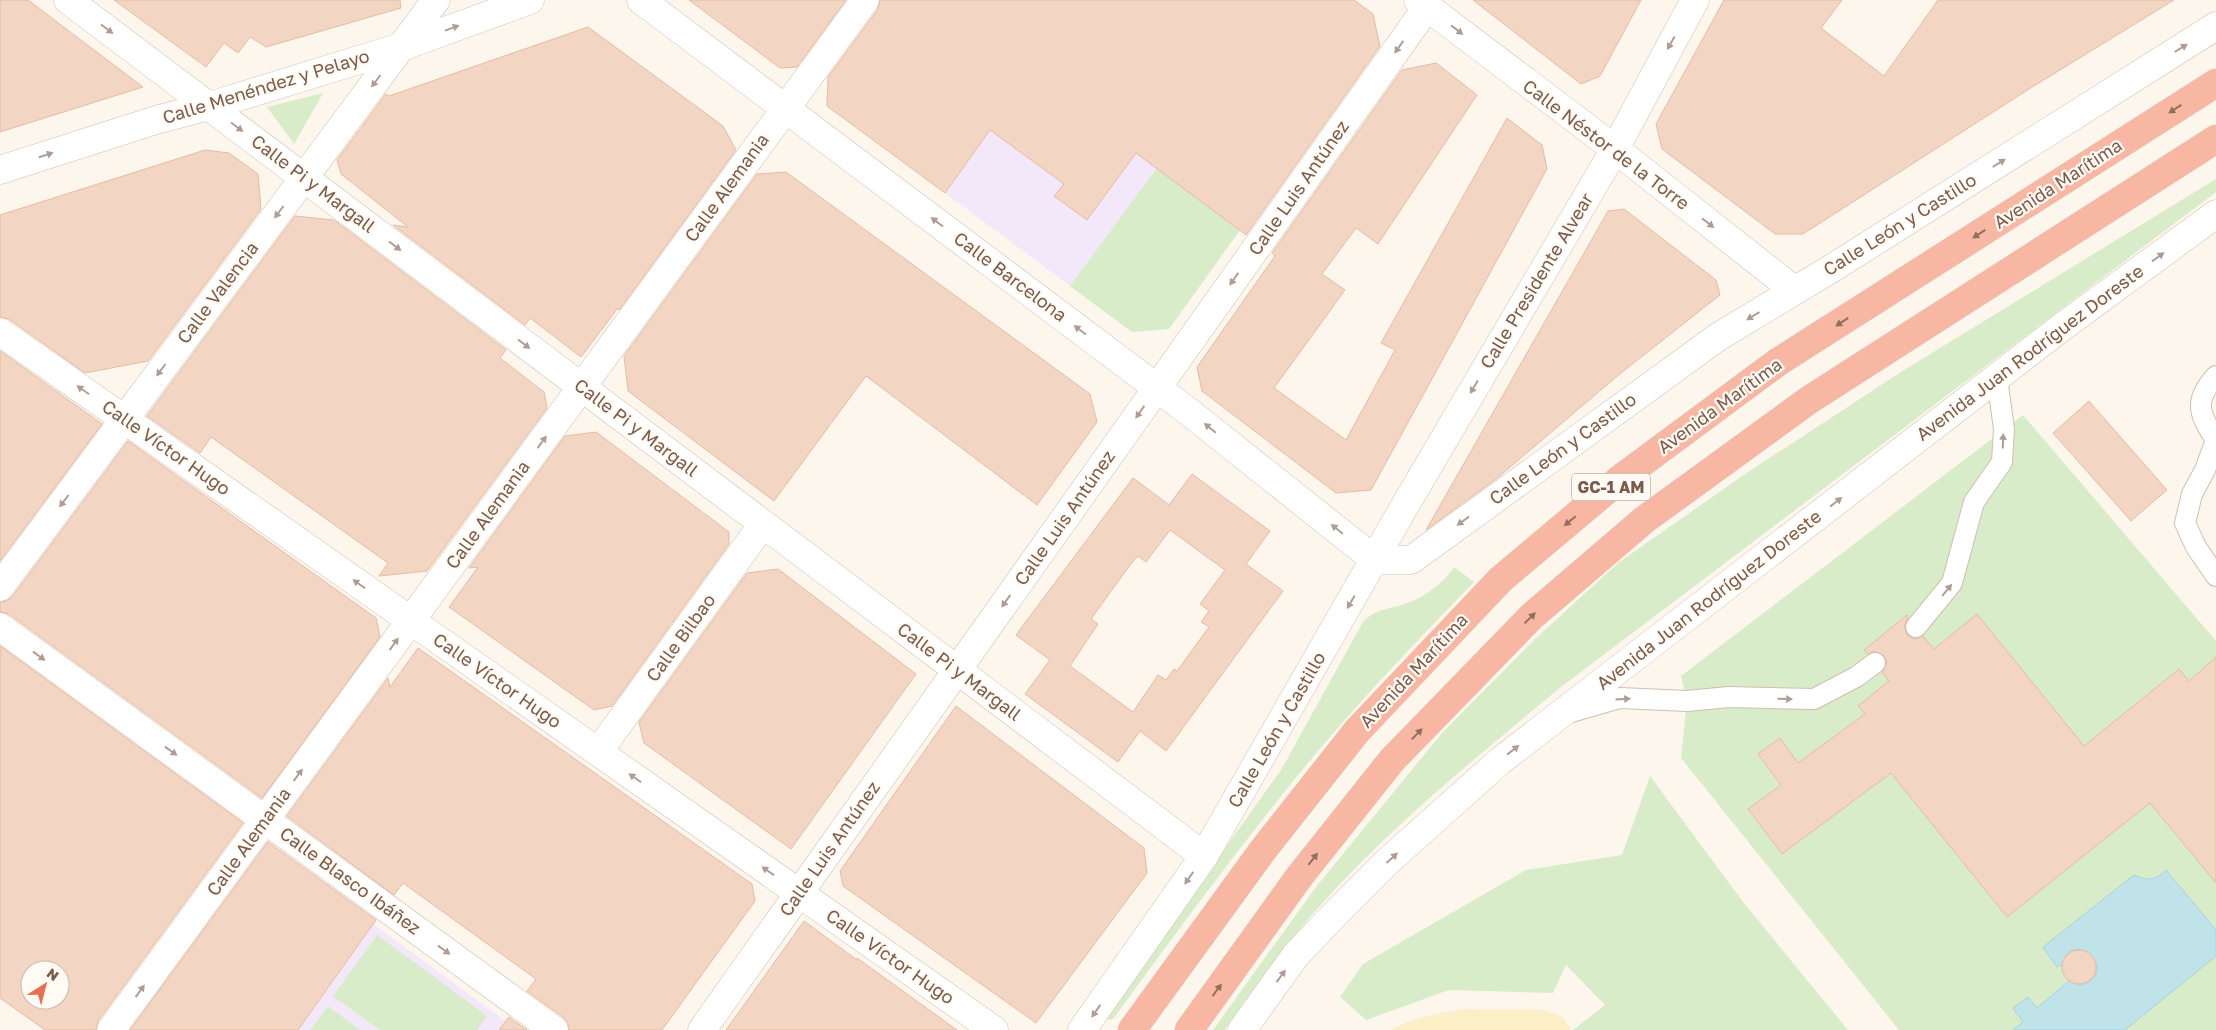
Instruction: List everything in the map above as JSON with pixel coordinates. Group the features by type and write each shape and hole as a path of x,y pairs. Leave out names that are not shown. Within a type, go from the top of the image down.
{"highway":[{"name":"Avenida Marítima","path":"1132,1030 1263,850 1357,731 1502,579 1620,479 1778,362 2216,83"},
{"name":"GC-1 AM","path":"1189,1030 1299,877 1392,760 1532,616 1644,520 1810,400 2216,139"}],"street":[{"name":"Calle Pi y Margall","path":"68,0 1204,856"},
{"name":"Calle Valencia","path":"0,587 436,0"},
{"name":"Calle Menéndez y Pelayo","path":"0,170 156,120 209,106 402,47 495,6 530,0"},
{"name":"Calle Barcelona","path":"641,0 1157,388 1375,560"},
{"name":"Calle Alemania","path":"111,1030 865,0"},
{"name":"Calle Presidente Alvear","path":"1375,560 1408,500 1614,150 1695,0"},
{"name":"Calle Néstor de la Torre","path":"1422,3 1794,290"},
{"name":"Calle Luis Antúnez","path":"702,1030 1157,388 1422,3"},
{"name":"Calle León y Castillo","path":"1082,1030 1204,856 1375,560 1411,560 1718,337 2216,26"},
{"name":"Avenida Juan Rodríguez Doreste","path":"1242,1030 1296,955 1387,862 1488,771 1997,378 2216,214"},
{"name":"Calle Víctor Hugo","path":"0,332 994,1030"},
{"name":"Calle Bilbao","path":"598,752 763,524"},
{"name":"Calle Blasco Ibáñez","path":"0,627 554,1030"}],"lane":[{"path":"2216,376 2210,382 2201,400 2202,419 2216,440 2205,470 2192,494 2185,523 2196,548 2216,576"},
{"path":"1916,628 1952,583 1974,502 2002,462 2004,429 1997,378"},
{"path":"1559,715 1620,698 1687,701 1729,697 1814,700 1856,677 1874,662"}],"shaded area":[{"path":"1175,37 1169,329 1132,332 945,193 1035,68"},
{"path":"373,924 518,1030 298,1030"}],"green space":[{"path":"323,93 294,144 267,107"},
{"path":"1157,168 1240,230 1169,329 1132,332 1070,286"},
{"path":"2216,179 2216,192 1561,687 1491,745 1422,805 1356,867 1286,946 1225,1030 1213,1030 1316,887 1442,733 1533,641 1618,563 1748,472 1904,370"},
{"path":"2023,415 2216,641 2216,1030 1899,1030 1681,758 1687,701 1681,676"},
{"path":"1454,567 1474,582 1412,646 1332,734 1236,853 1114,1018 1111,1020 1106,1019 1107,1014 1281,770 1363,622 1372,614 1405,604 1426,594 1445,579"},
{"path":"1650,776 1743,902 1848,1030 1573,1030 1605,1005 1566,965 1553,993 1449,990 1366,1020 1340,997 1363,964 1526,870 1622,855"},
{"path":"377,935 487,1016 477,1030 380,1030 333,996"},
{"path":"328,1006 360,1030 310,1030"}],"sand":[{"path":"1465,1009 1544,1010 1563,1017 1571,1030 1390,1030 1417,1019"}],"water":[{"path":"2166,870 2216,930 2216,956 2125,1030 2013,1030 2023,1022 2013,1008 2028,997 2037,1008 2069,981 2081,985 2092,979 2097,971 2096,963 2091,956 2083,951 2075,950 2067,954 2062,965 2057,967 2043,947 2134,875 2151,879"}],"building":[{"path":"0,0 28,0 143,87 0,132"},
{"path":"114,0 400,0 401,8 266,47 250,37 238,53 224,43 206,67"},
{"path":"689,0 846,0 797,67 780,68"},
{"path":"880,0 1354,0 1373,14 1380,46 1246,235 1136,153 1087,220 1054,196 1064,184 990,130 945,193 827,106 828,77 878,9"},
{"path":"1473,0 1641,0 1600,76 1581,84"},
{"path":"1724,0 1842,0 1821,28 1884,76 1938,0 2174,0 2029,89 1803,234 1775,234 1662,149 1656,124"},
{"path":"588,27 723,126 736,150 619,310 618,308 581,357 530,318 525,325 393,225 408,227 341,174 337,160 386,94 389,96"},
{"path":"1436,63 1477,95 1378,244 1356,228 1322,274 1345,290 1274,388 1346,440 1395,350 1381,343 1507,118 1542,145 1547,169 1371,490 1336,493 1202,391 1197,367 1275,256 1272,253 1402,70"},
{"path":"205,150 229,153 258,174 261,209 148,361 85,373 9,319 0,317 0,215"},
{"path":"786,172 1090,394 1097,422 1037,505 866,376 774,501 628,391 624,356 757,174"},
{"path":"1624,209 1716,280 1720,295 1621,373 1496,479 1426,530 1608,211"},
{"path":"295,216 334,220 506,350 500,358 544,392 547,408 427,571 379,576 388,563 211,437 200,453 147,416"},
{"path":"0,351 102,424 0,561"},
{"path":"2089,401 2167,490 2131,521 2053,433"},
{"path":"596,432 729,532 729,544 612,706 594,710 449,607 478,567 469,568 565,436"},
{"path":"128,441 376,618 380,637 262,798 9,614 0,612 0,602 7,601 13,596"},
{"path":"1192,474 1270,531 1246,564 1283,591 1166,751 1140,731 1118,762 1025,694 1050,660 1016,635 1133,478 1169,505","holes":["1170,530 1225,570 1200,604 1209,611 1201,622 1209,627 1177,671 1174,669 1166,680 1158,675 1133,712 1070,666 1098,624 1091,619 1130,565 1138,556 1146,562"]},
{"path":"778,569 916,674 791,849 644,743 639,722 747,573"},
{"path":"1977,614 2084,746 2179,669 2189,681 2216,657 2216,883 2150,803 2007,917 1891,773 1782,854 1748,809 1781,785 1758,754 1780,738 1798,763 1865,714 1858,706 1889,681 1882,672 1887,662 1884,656 1874,651 1868,654 1864,650 1907,615 1904,626 1908,636 1915,639 1923,636 1934,649"},
{"path":"0,646 243,823 98,1021 96,1030 45,1030 0,998"},
{"path":"418,648 752,884 755,901 662,1030 569,1030 568,1023 563,1017 527,991 536,979 403,883 394,895 287,816 388,678 390,687"},
{"path":"956,706 1144,848 1147,873 1036,1023 843,886 840,871"},
{"path":"268,842 376,920 298,1030 130,1030"},
{"path":"804,921 857,960 857,958 957,1030 726,1030"},
{"path":"2079,950 2086,951 2091,955 2095,960 2095,974 2091,979 2086,983 2079,984 2072,983 2067,979 2063,974 2062,967 2063,960 2067,955 2072,951"},
{"path":"509,1017 527,1030 499,1030"}]}
